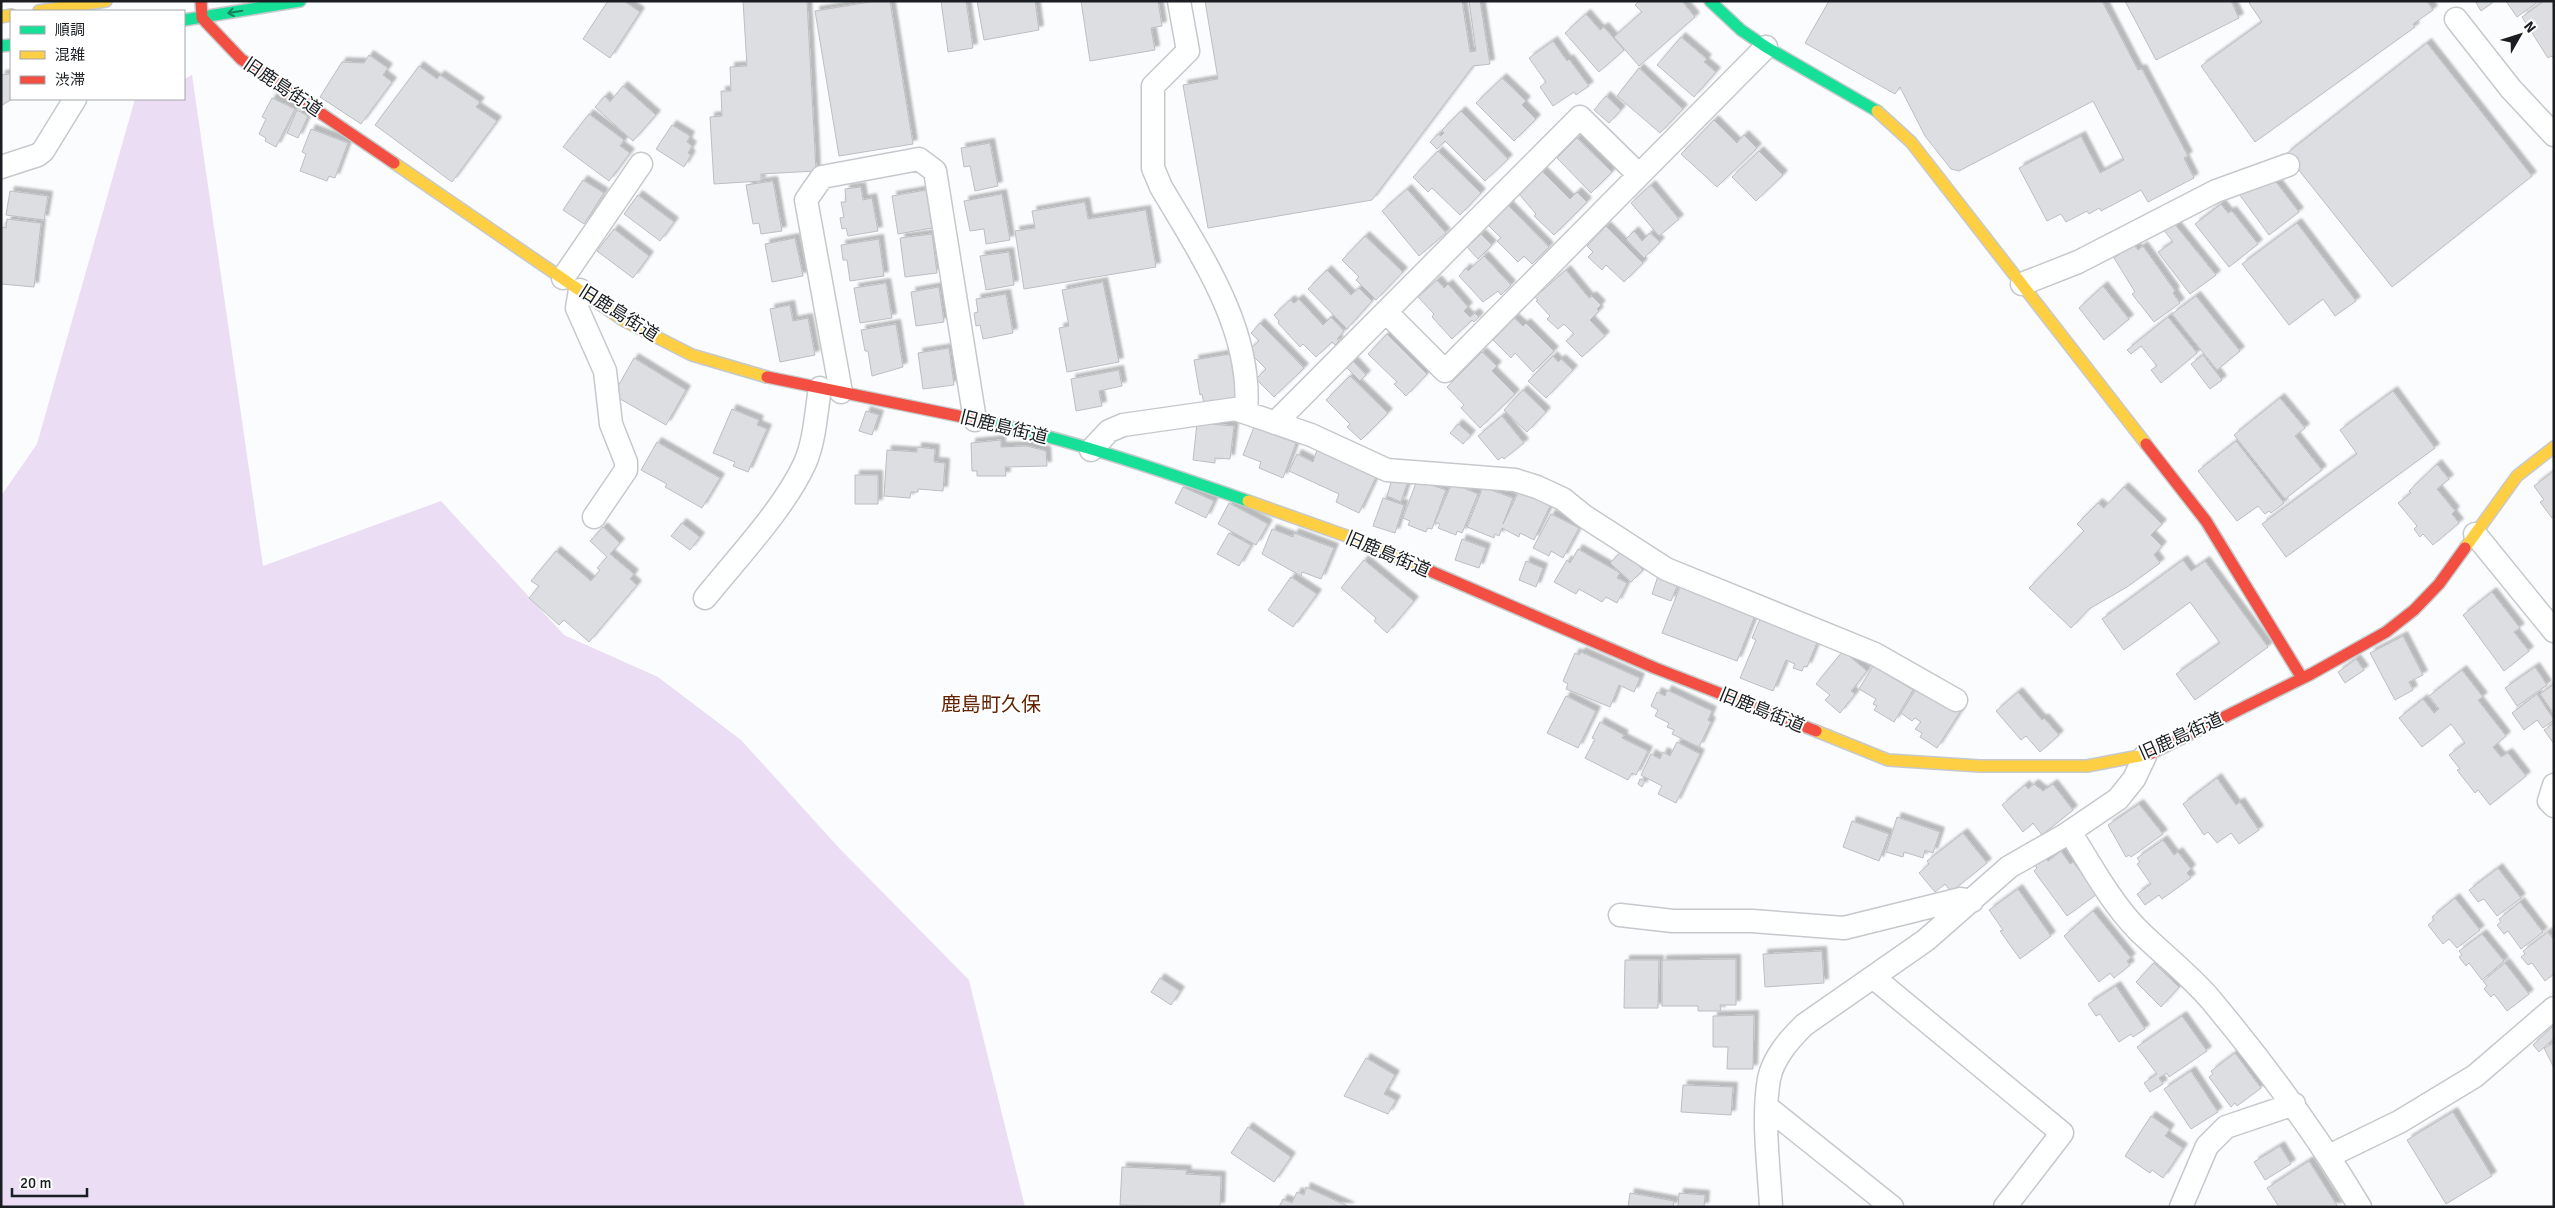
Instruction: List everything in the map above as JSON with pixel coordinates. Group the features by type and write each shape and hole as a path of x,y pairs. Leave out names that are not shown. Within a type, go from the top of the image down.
{"street":[{"path":"46,10 106,1"},
{"path":"201,1 202,18"},
{"path":"185,20 300,1"},
{"path":"1179,1 1188,52 1153,86 1153,168 1161,188 1226,306 1245,368 1246,412"},
{"path":"1710,1 1740,30 1766,48 1883,115 1911,142 2206,520 2302,678"},
{"name":"旧鹿島街道","path":"202,18 241,59 623,320 692,355 757,375 975,420 1091,450 1175,475 1355,539 1655,668 1888,760 1980,766 2087,766 2145,756 2302,678 2386,632 2414,610 2439,584 2517,476 2554,447"},
{"path":"2456,19 2511,89 2554,135"},
{"path":"1386,312 1445,371 1766,48"},
{"path":"1,167 38,155 43,151 74,100"},
{"path":"1275,423 1580,116 1639,175"},
{"path":"705,598 792,487 805,461 813,431 830,390 806,200 822,177 919,159 935,171 975,420"},
{"path":"594,517 626,470 626,462 611,424 605,371 577,308 571,284 641,164"},
{"path":"2022,284 2078,262 2216,191 2288,165"},
{"path":"1091,450 1109,431 1123,425 1227,408 1246,412 1311,435 1387,470 1515,480 1564,499 1584,516 1666,569 1875,654 1956,700"},
{"path":"2476,534 2554,631"},
{"path":"1771,1207 1767,1107 1769,1078 1786,1042 1804,1026 1926,940 2009,867 2070,832 2118,799 2134,779 2145,756"},
{"path":"2554,785 2549,801 2554,806"},
{"path":"2070,832 2112,898 2136,928 2209,998 2294,1104 2360,1207"},
{"path":"1620,915 1673,921 1752,921 1844,928 1961,899 1972,901"},
{"path":"1873,977 2062,1133 2005,1207"},
{"path":"2329,1156 2399,1122 2475,1076 2554,1008"},
{"path":"2181,1207 2207,1146 2226,1127 2294,1104"},
{"path":"1767,1107 1892,1207"}],"shaded area":[{"path":"192,75 263,566 441,501 564,635 658,677 741,740 840,849 969,980 1025,1207 1,1207 1,496 37,444 135,100 185,100 185,78"}],"building":[{"path":"608,1 624,1 640,12 610,58 583,39"},
{"path":"743,1 807,1 816,171 761,174 761,181 714,184 710,117 722,116 721,91 731,91 730,67 747,66"},
{"path":"876,1 890,1 913,144 839,156 815,11"},
{"path":"941,1 966,1 973,48 948,52"},
{"path":"977,1 1035,1 1039,30 984,40"},
{"path":"1081,1 1158,1 1162,26 1151,28 1155,50 1090,61"},
{"path":"1205,1 1462,1 1470,52 1476,51 1469,1 1480,1 1490,64 1473,66 1372,200 1208,228 1183,85 1218,79"},
{"path":"1639,1 1682,1 1695,17 1639,66 1614,37 1642,12 1635,5"},
{"path":"1829,1 2102,1 2138,70 2142,69 2188,156 2184,158 2194,178 2148,202 2141,190 2101,211 2099,208 2089,214 2087,211 2066,222 2061,214 2047,221 2019,168 2081,136 2100,173 2124,160 2093,101 1959,171 1951,169 1925,136 1900,87 1895,94 1805,43"},
{"path":"2125,1 2231,1 2239,18 2156,60"},
{"path":"2251,1 2427,1 2433,10 2413,24 2415,27 2255,142 2201,66 2262,22 2249,3"},
{"path":"2475,1 2491,1 2492,3 2481,11"},
{"path":"2506,1 2539,1 2517,17"},
{"path":"2544,1 2554,1 2553,58 2551,56 2548,58 2522,17"},
{"path":"1586,14 1600,30 1604,27 1624,50 1599,72 1565,33"},
{"path":"1681,37 1707,59 1704,62 1716,72 1694,97 1657,65"},
{"path":"1553,41 1567,61 1569,59 1589,86 1576,95 1574,92 1553,106 1540,87 1546,82 1529,58"},
{"path":"2427,43 2532,176 2392,287 2286,154"},
{"path":"369,55 388,68 383,75 392,82 361,124 320,97 342,62 364,63"},
{"path":"419,66 437,79 440,75 480,102 476,107 497,121 452,182 375,125"},
{"path":"1639,68 1683,109 1660,133 1617,96"},
{"path":"10,74 10,100 1,106 1,75"},
{"path":"1502,78 1526,101 1522,105 1536,119 1514,141 1476,103"},
{"path":"623,86 656,115 633,141 595,107 605,96 610,102"},
{"path":"1606,96 1621,110 1609,123 1594,110"},
{"path":"272,98 295,109 276,147 265,141 266,138 259,134 266,119 262,117"},
{"path":"297,110 308,116 298,138 287,133"},
{"path":"1461,111 1508,159 1485,181 1445,141 1437,149 1430,142 1438,134 1441,136 1444,133 1442,130"},
{"path":"589,114 624,140 620,146 630,153 609,181 563,147"},
{"path":"1714,120 1737,143 1744,135 1757,148 1717,187 1681,154"},
{"path":"672,125 690,136 687,142 692,146 688,153 691,155 684,167 656,149"},
{"path":"311,129 348,143 335,178 329,176 327,181 300,171 306,154 302,152"},
{"path":"1577,138 1612,172 1591,193 1557,158"},
{"path":"990,143 998,186 975,191 970,166 964,167 961,148"},
{"path":"1438,151 1481,193 1460,215 1432,188 1428,192 1413,177"},
{"path":"1759,151 1783,175 1756,201 1732,177"},
{"path":"1542,171 1570,199 1577,192 1587,202 1554,235 1534,216 1536,214 1519,194"},
{"path":"2270,174 2299,212 2269,235 2239,194"},
{"path":"583,180 604,193 584,224 563,210"},
{"path":"773,181 782,231 761,234 759,223 753,224 746,185"},
{"path":"1651,185 1679,219 1659,236 1631,203"},
{"path":"861,187 863,200 872,198 878,231 848,236 846,228 842,229 840,218 844,217 841,202 846,202 845,189"},
{"path":"1407,189 1446,233 1419,256 1382,211"},
{"path":"926,190 932,228 898,234 892,196"},
{"path":"10,191 48,196 44,220 6,215"},
{"path":"1002,194 1010,240 986,244 984,229 970,231 964,201"},
{"path":"638,195 674,222 660,241 624,214"},
{"path":"1085,202 1088,219 1146,210 1156,267 1024,289 1015,231 1035,228 1032,211"},
{"path":"2221,204 2228,213 2232,211 2258,244 2229,267 2195,224"},
{"path":"1508,205 1549,247 1532,264 1524,256 1518,262 1497,241 1501,238 1488,225"},
{"path":"7,219 41,223 34,287 1,284 1,227 6,228"},
{"path":"2173,222 2216,275 2190,294 2158,252 2173,242 2163,229"},
{"path":"2297,223 2356,301 2335,316 2323,299 2289,325 2242,264"},
{"path":"1606,226 1643,263 1624,282 1606,265 1602,270 1588,257 1593,252 1587,246"},
{"path":"614,229 649,256 633,278 597,251"},
{"path":"1634,231 1642,241 1650,233 1660,242 1644,258 1626,239"},
{"path":"932,234 937,273 905,277 900,238"},
{"path":"1481,234 1492,245 1478,259 1467,247"},
{"path":"1365,236 1403,272 1376,300 1356,280 1359,277 1342,260"},
{"path":"795,238 803,276 772,282 765,244"},
{"path":"879,239 884,276 850,281 847,260 843,260 841,245"},
{"path":"2133,244 2138,250 2143,246 2175,291 2173,293 2180,303 2154,322 2132,294 2135,292 2114,258"},
{"path":"1009,252 1014,285 986,290 980,256"},
{"path":"1484,256 1511,285 1501,295 1498,291 1483,302 1459,276 1466,268 1468,271"},
{"path":"1327,270 1351,295 1359,288 1372,301 1347,329 1308,289"},
{"path":"1566,270 1589,298 1592,296 1601,305 1597,309 1599,311 1590,320 1605,336 1582,357 1566,341 1574,334 1564,324 1558,329 1547,319 1550,316 1536,301 1538,300 1535,297"},
{"path":"1437,280 1444,288 1448,284 1468,307 1464,311 1470,317 1475,313 1479,317 1474,322 1472,320 1452,339 1432,317 1434,314 1418,297"},
{"path":"1103,282 1119,362 1067,372 1059,328 1069,326 1062,290"},
{"path":"886,283 892,318 860,323 854,288"},
{"path":"2103,286 2129,319 2104,340 2079,308"},
{"path":"939,287 944,322 916,326 911,292"},
{"path":"1006,294 1013,333 983,339 980,325 976,326 974,313 978,312 976,299"},
{"path":"2196,296 2240,351 2217,370 2172,314"},
{"path":"1299,299 1323,325 1331,317 1344,331 1337,339 1339,341 1335,345 1332,342 1316,357 1303,344 1300,347 1278,323 1279,321 1274,315 1290,300 1294,303"},
{"path":"790,305 793,321 808,318 815,355 780,362 770,309"},
{"path":"2168,317 2197,353 2161,383 2151,370 2157,366 2141,346 2131,354 2127,350"},
{"path":"1514,318 1523,326 1526,323 1554,351 1533,372 1515,353 1511,358 1493,340"},
{"path":"1260,323 1304,368 1274,397 1256,379 1266,369 1248,351 1259,341 1251,333"},
{"path":"896,324 903,367 872,376 868,351 865,351 861,330"},
{"path":"1387,334 1427,374 1406,396 1394,384 1397,382 1368,354"},
{"path":"949,348 954,385 923,389 918,353"},
{"path":"1482,352 1497,366 1492,371 1515,394 1480,428 1461,408 1464,405 1447,387"},
{"path":"1230,354 1237,398 1204,404 1202,394 1200,395 1194,360"},
{"path":"2203,355 2222,380 2210,389 2191,364"},
{"path":"1553,356 1558,362 1561,359 1573,370 1546,398 1528,381"},
{"path":"634,358 686,390 666,425 613,395"},
{"path":"1353,361 1366,375 1360,381 1346,367"},
{"path":"1119,370 1122,386 1099,391 1102,406 1076,411 1071,379"},
{"path":"1350,376 1388,413 1361,440 1347,427 1350,424 1326,400"},
{"path":"1523,390 1546,412 1527,432 1504,410"},
{"path":"2393,391 2435,448 2286,557 2262,524 2357,454 2340,430"},
{"path":"2280,398 2305,428 2295,436 2322,470 2285,499 2234,435"},
{"path":"732,409 759,420 757,425 767,429 748,472 733,466 735,462 713,453"},
{"path":"866,411 879,415 872,435 859,431"},
{"path":"1502,416 1524,443 1504,459 1502,457 1498,460 1478,436"},
{"path":"1197,423 1234,426 1230,459 1215,458 1215,463 1193,460"},
{"path":"1458,424 1471,435 1463,444 1450,433"},
{"path":"1254,427 1296,443 1283,478 1259,468 1261,462 1243,455"},
{"path":"1001,440 1001,447 1027,446 1046,451 1047,466 1005,467 1006,476 977,476 977,471 972,471 971,443"},
{"path":"2236,441 2284,503 2271,513 2269,511 2265,514 2258,506 2237,521 2198,471"},
{"path":"657,442 720,478 702,508 665,487 667,484 641,470"},
{"path":"917,447 935,449 934,462 945,463 943,491 918,489 918,492 911,492 910,498 884,496 887,450 917,452"},
{"path":"1317,450 1376,477 1359,513 1336,502 1339,494 1289,471 1297,454 1313,462"},
{"path":"2437,464 2449,479 2437,489 2455,511 2452,514 2459,523 2433,545 2423,534 2420,537 2414,529 2417,526 2398,503 2411,493 2409,491"},
{"path":"2554,471 2554,517 2552,518 2540,502 2544,500 2534,486"},
{"path":"855,475 878,475 878,504 855,504"},
{"path":"1393,476 1408,481 1401,502 1387,496"},
{"path":"1417,480 1446,490 1432,529 1428,528 1426,532 1408,525 1410,521 1403,518"},
{"path":"1452,483 1478,494 1462,533 1457,531 1456,535 1438,528 1440,524 1435,522"},
{"path":"1183,487 1214,501 1206,518 1175,503"},
{"path":"1483,487 1513,498 1503,524 1520,489 1551,504 1534,540 1520,533 1519,537 1502,528 1499,536 1495,534 1494,538 1467,527"},
{"path":"2124,487 2162,524 2151,535 2162,546 2154,555 2160,563 2127,587 2089,609 2071,628 2029,588 2084,531 2077,524 2098,503 2104,508"},
{"path":"1383,498 1404,505 1395,533 1373,526"},
{"path":"1229,503 1268,524 1256,545 1218,524"},
{"path":"1551,514 1579,528 1563,558 1551,551 1549,556 1533,548"},
{"path":"682,523 700,537 690,550 671,536"},
{"path":"603,527 620,543 610,554 634,574 630,579 637,585 589,642 564,620 559,625 529,598 539,586 531,581 556,551 591,581 600,570 597,568 607,557 590,541"},
{"path":"1272,529 1293,537 1294,533 1334,548 1321,579 1302,572 1301,576 1262,554"},
{"path":"1229,533 1251,545 1239,566 1217,554"},
{"path":"1462,539 1486,548 1479,568 1455,560"},
{"path":"1578,549 1620,573 1617,578 1627,583 1617,603 1606,597 1602,602 1579,589 1576,594 1554,582 1567,560 1570,563"},
{"path":"1623,550 1643,570 1631,582 1610,563"},
{"path":"1364,560 1414,601 1387,633 1374,621 1376,618 1341,588"},
{"path":"2183,560 2191,571 2205,561 2268,647 2195,700 2176,674 2220,643 2190,602 2124,650 2102,619"},
{"path":"1526,561 1543,568 1536,587 1519,580"},
{"path":"1658,576 1678,584 1671,601 1652,594"},
{"path":"1291,577 1317,594 1293,627 1268,610"},
{"path":"1681,584 1756,613 1737,661 1662,633"},
{"path":"2492,592 2520,628 2514,632 2529,651 2504,671 2463,615"},
{"path":"1761,617 1818,640 1807,667 1804,666 1802,671 1793,668 1795,664 1786,660 1773,691 1740,678 1756,640 1752,638"},
{"path":"2403,636 2423,675 2409,682 2413,690 2395,700 2370,653"},
{"path":"1843,651 1867,671 1851,691 1855,694 1840,713 1825,700 1830,695 1816,684"},
{"path":"1581,652 1640,678 1634,692 1619,685 1610,707 1566,689 1568,684 1563,681 1575,653 1579,655"},
{"path":"2356,659 2364,670 2345,683 2338,672"},
{"path":"1873,666 1913,690 1894,722 1874,710 1877,706 1873,704 1876,699 1859,689"},
{"path":"2535,667 2547,685 2517,706 2505,688"},
{"path":"2462,670 2483,697 2478,700 2506,736 2493,747 2501,757 2508,753 2526,776 2490,805 2478,790 2475,793 2457,770 2460,769 2449,755 2465,743 2451,724 2422,747 2399,718 2423,699 2434,713 2439,709 2429,696"},
{"path":"2554,684 2554,714 2540,694"},
{"path":"1916,689 1933,700 1936,696 1960,712 1937,748 1920,737 1922,733 1915,729 1921,722 1915,718 1912,721 1901,713"},
{"path":"1667,690 1712,711 1708,720 1711,722 1699,747 1672,734 1674,730 1667,727 1669,723 1655,716 1658,710 1651,706 1657,692 1665,696"},
{"path":"2018,692 2042,720 2044,718 2059,735 2040,752 2026,736 2021,740 1996,711"},
{"path":"2537,694 2554,720 2543,728 2537,720 2524,730 2512,713"},
{"path":"1566,696 1596,711 1578,748 1547,733"},
{"path":"1600,722 1624,735 1622,738 1648,751 1636,775 1632,773 1628,780 1585,758 1595,739 1592,738"},
{"path":"2554,723 2554,744 2544,730"},
{"path":"1677,742 1700,754 1676,803 1658,794 1662,786 1641,775 1651,754 1660,759 1663,752 1670,756"},
{"path":"2217,778 2236,805 2240,802 2259,830 2239,844 2231,833 2217,843 2208,832 2204,835 2183,804"},
{"path":"1640,779 1645,781 1642,787 1638,784"},
{"path":"2034,784 2043,791 2053,784 2073,810 2042,835 2033,823 2023,832 2002,805 2025,785 2028,789"},
{"path":"2139,804 2163,834 2131,857 2129,855 2126,857 2108,825"},
{"path":"1897,817 1940,832 1933,853 1925,850 1923,858 1904,852 1903,857 1886,852"},
{"path":"1852,821 1889,834 1879,861 1843,847"},
{"path":"1963,833 1987,863 1951,892 1945,884 1935,892 1919,873 1929,864 1927,861"},
{"path":"2163,840 2174,855 2178,852 2191,869 2187,873 2191,878 2162,899 2159,895 2145,905 2137,894 2151,884 2137,864 2140,862 2137,858"},
{"path":"2061,851 2070,864 2073,862 2097,894 2067,916 2034,871 2037,868 2035,865 2045,857 2048,861"},
{"path":"2498,868 2521,898 2497,916 2484,899 2478,902 2469,890"},
{"path":"2018,889 2051,936 2020,959 2000,931 2003,930 1989,910"},
{"path":"2455,898 2480,930 2457,948 2449,939 2443,944 2428,925 2434,920 2432,917"},
{"path":"2520,902 2543,932 2521,949 2508,931 2504,934 2497,925 2501,922 2499,919"},
{"path":"2093,911 2131,958 2127,961 2130,965 2114,978 2110,973 2099,982 2064,936"},
{"path":"2548,932 2554,940 2554,974 2545,981 2532,963 2528,965 2521,957 2525,954 2523,951"},
{"path":"2482,934 2504,961 2482,980 2469,963 2466,966 2459,957 2462,955 2459,951"},
{"path":"1822,951 1824,983 1765,987 1763,954"},
{"path":"1736,959 1736,1005 1720,1005 1721,1011 1698,1011 1698,1006 1662,1006 1662,960"},
{"path":"1625,960 1659,960 1658,1008 1624,1008"},
{"path":"2154,963 2179,987 2161,1007 2136,982"},
{"path":"2505,963 2529,994 2507,1011 2494,994 2491,997 2484,989 2487,986 2483,981"},
{"path":"1160,978 1180,991 1171,1005 1151,992"},
{"path":"2116,986 2145,1029 2133,1037 2131,1034 2119,1042 2100,1014 2096,1016 2088,1004"},
{"path":"1754,1015 1753,1069 1727,1069 1728,1047 1713,1047 1713,1016"},
{"path":"2182,1016 2207,1051 2169,1077 2167,1073 2159,1078 2163,1084 2150,1092 2144,1083 2157,1074 2137,1047"},
{"path":"2554,1025 2554,1038 2539,1052 2533,1045"},
{"path":"2554,1043 2554,1068 2544,1048"},
{"path":"2235,1053 2261,1088 2237,1106 2235,1103 2231,1107 2209,1077 2213,1074 2211,1071"},
{"path":"1366,1058 1395,1075 1384,1094 1396,1100 1388,1114 1344,1096"},
{"path":"2191,1071 2218,1112 2191,1129 2164,1089"},
{"path":"1683,1085 1733,1087 1731,1115 1681,1112"},
{"path":"2453,1112 2492,1176 2446,1204 2407,1140"},
{"path":"2151,1116 2170,1129 2165,1136 2183,1148 2163,1178 2152,1170 2150,1173 2125,1156"},
{"path":"1248,1127 1291,1157 1274,1182 1231,1153"},
{"path":"2280,1146 2291,1164 2265,1180 2254,1162"},
{"path":"2309,1161 2338,1207 2279,1207 2267,1188"},
{"path":"1122,1167 1187,1170 1186,1174 1221,1176 1220,1207 1120,1205"},
{"path":"1306,1187 1350,1207 1279,1207 1283,1199 1292,1203 1297,1192 1304,1195"},
{"path":"1630,1193 1674,1201 1673,1207 1628,1207"},
{"path":"1679,1193 1705,1195 1704,1207 1678,1207"}],"traffic: fast":[{"path":"185,20 300,1"},
{"path":"1710,1 1741,30 1766,47 1877,111"},
{"path":"1,46 10,45"},
{"path":"978,420 1081,446 1248,501"}],"traffic: slow":[{"path":"46,10 106,1"},
{"path":"1,17 10,15"},
{"path":"1877,111 1911,142 2146,444"},
{"path":"394,163 623,320 692,355 767,377"},
{"path":"2465,548 2517,476 2554,447"},
{"path":"1248,501 1355,539 1428,570"},
{"path":"1816,731 1888,760 1980,766 2087,766 2150,754"}],"traffic: jam":[{"path":"201,1 202,18 241,59 394,163"},
{"path":"767,377 978,420"},
{"path":"2146,444 2206,521 2302,678"},
{"path":"2150,754 2311,674 2386,632 2414,610 2439,584 2465,548"},
{"path":"1428,570 1655,668 1816,731"}],"district":[{"name":"鹿島町久保","path":"991,704"}]}
